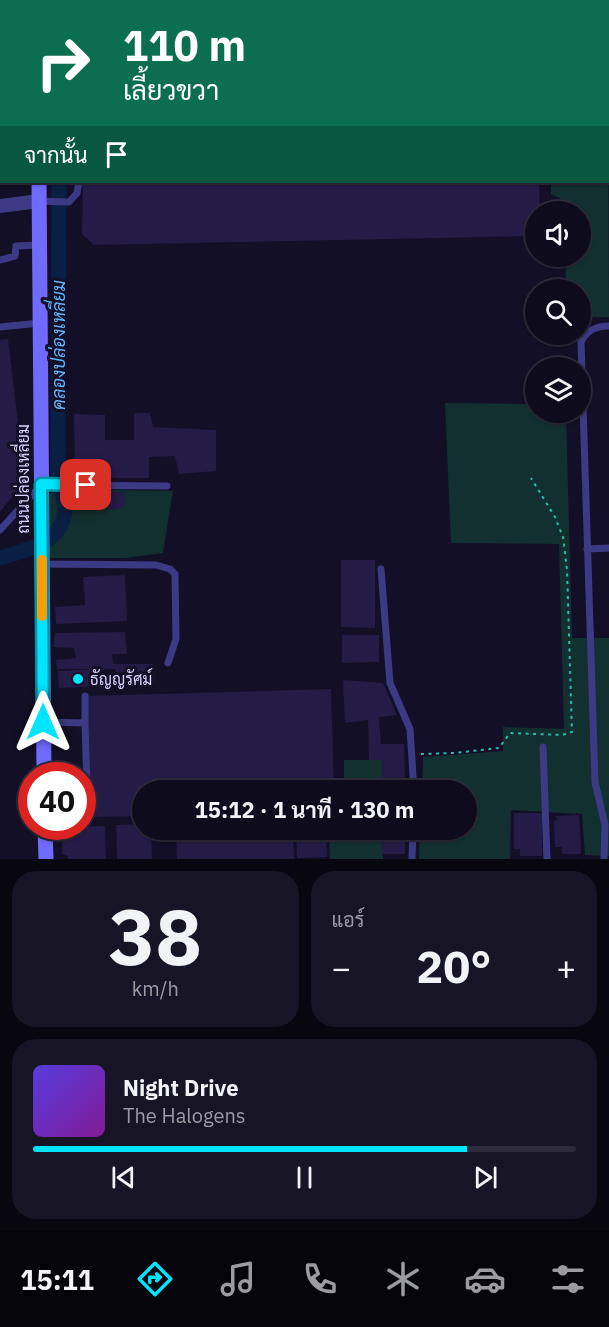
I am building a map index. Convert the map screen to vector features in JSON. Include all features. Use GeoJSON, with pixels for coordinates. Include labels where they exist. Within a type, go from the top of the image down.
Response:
{"type":"FeatureCollection","features":[{"type":"Feature","properties":{"kind":"street","name":"ถนนปล่องเหลี่ยม"},"geometry":{"type":"LineString","coordinates":[[39,183],[46,201],[40,245],[40,323],[47,485],[41,535],[44,762]]}},
{"type":"Feature","properties":{"kind":"street"},"geometry":{"type":"LineString","coordinates":[[0,206],[46,201]]}},
{"type":"Feature","properties":{"kind":"street"},"geometry":{"type":"LineString","coordinates":[[45,840],[46,859]]}},
{"type":"Feature","properties":{"kind":"lane"},"geometry":{"type":"LineString","coordinates":[[46,201],[69,202],[77,193],[79,183]]}},
{"type":"Feature","properties":{"kind":"lane"},"geometry":{"type":"LineString","coordinates":[[0,260],[15,256],[16,246],[40,245]]}},
{"type":"Feature","properties":{"kind":"lane"},"geometry":{"type":"LineString","coordinates":[[0,327],[40,323]]}},
{"type":"Feature","properties":{"kind":"lane"},"geometry":{"type":"LineString","coordinates":[[604,859],[605,825],[595,782],[581,342],[585,335],[598,326],[609,326]]}},
{"type":"Feature","properties":{"kind":"lane"},"geometry":{"type":"LineString","coordinates":[[0,530],[47,485],[167,486]]}},
{"type":"Feature","properties":{"kind":"lane"},"geometry":{"type":"LineString","coordinates":[[587,549],[609,548]]}},
{"type":"Feature","properties":{"kind":"lane"},"geometry":{"type":"LineString","coordinates":[[42,560],[156,565],[170,569],[175,574],[176,639],[168,663]]}},
{"type":"Feature","properties":{"kind":"lane"},"geometry":{"type":"LineString","coordinates":[[381,568],[390,683],[411,729],[414,780]]}},
{"type":"Feature","properties":{"kind":"lane"},"geometry":{"type":"LineString","coordinates":[[85,696],[86,762]]}},
{"type":"Feature","properties":{"kind":"lane"},"geometry":{"type":"LineString","coordinates":[[43,722],[85,723]]}},
{"type":"Feature","properties":{"kind":"lane"},"geometry":{"type":"LineString","coordinates":[[543,747],[547,859]]}},
{"type":"Feature","properties":{"kind":"lane"},"geometry":{"type":"LineString","coordinates":[[412,859],[413,840]]}},
{"type":"Feature","properties":{"kind":"path"},"geometry":{"type":"LineString","coordinates":[[413,754],[454,753],[499,748],[510,733],[562,735],[572,732],[567,570],[563,537],[555,517],[531,478]]}},
{"type":"Feature","properties":{"kind":"green space"},"geometry":{"type":"Polygon","coordinates":[[[551,183],[608,183],[609,317],[591,317],[591,279],[566,279],[565,267],[591,267],[591,201],[565,201],[551,194],[551,183]]]}},
{"type":"Feature","properties":{"kind":"green space"},"geometry":{"type":"Polygon","coordinates":[[[445,403],[525,404],[525,423],[566,423],[572,638],[609,638],[609,856],[585,855],[582,814],[511,810],[510,859],[419,859],[420,840],[477,840],[477,780],[422,780],[423,757],[503,751],[503,727],[564,729],[559,544],[451,543],[445,403]]]}},
{"type":"Feature","properties":{"kind":"green space"},"geometry":{"type":"Polygon","coordinates":[[[56,489],[173,491],[163,553],[125,558],[49,558],[49,494],[56,489]]]}},
{"type":"Feature","properties":{"kind":"green space"},"geometry":{"type":"Polygon","coordinates":[[[344,760],[382,760],[382,780],[344,780],[344,760]]]}},
{"type":"Feature","properties":{"kind":"green space"},"geometry":{"type":"Polygon","coordinates":[[[329,840],[382,840],[383,859],[330,859],[329,840]]]}},
{"type":"Feature","properties":{"kind":"building"},"geometry":{"type":"Polygon","coordinates":[[[83,183],[539,183],[540,201],[525,201],[525,236],[94,245],[82,234],[83,183]]]}},
{"type":"Feature","properties":{"kind":"building"},"geometry":{"type":"Polygon","coordinates":[[[8,339],[25,481],[0,512],[0,340],[8,339]]]}},
{"type":"Feature","properties":{"kind":"building"},"geometry":{"type":"Polygon","coordinates":[[[134,413],[150,413],[153,427],[216,430],[216,471],[179,474],[175,456],[149,457],[149,478],[75,478],[74,414],[105,415],[105,440],[134,440],[134,413]]]}},
{"type":"Feature","properties":{"kind":"building"},"geometry":{"type":"Polygon","coordinates":[[[104,492],[125,492],[125,507],[108,510],[104,492]]]}},
{"type":"Feature","properties":{"kind":"building"},"geometry":{"type":"Polygon","coordinates":[[[341,560],[375,560],[375,628],[341,627],[341,560]]]}},
{"type":"Feature","properties":{"kind":"building"},"geometry":{"type":"Polygon","coordinates":[[[125,575],[127,621],[56,624],[55,607],[85,605],[83,577],[125,575]]]}},
{"type":"Feature","properties":{"kind":"building"},"geometry":{"type":"Polygon","coordinates":[[[125,632],[127,654],[112,654],[113,664],[153,664],[155,682],[119,684],[115,669],[57,669],[56,660],[76,658],[74,648],[53,647],[55,633],[125,632]]]}},
{"type":"Feature","properties":{"kind":"building"},"geometry":{"type":"Polygon","coordinates":[[[342,635],[379,635],[379,662],[342,663],[342,635]]]}},
{"type":"Feature","properties":{"kind":"building","name":"ธัญญรัศม์"},"geometry":{"type":"Polygon","coordinates":[[[98,669],[99,686],[59,688],[58,671],[98,669]]]}},
{"type":"Feature","properties":{"kind":"building"},"geometry":{"type":"Polygon","coordinates":[[[343,680],[383,683],[397,715],[379,717],[381,744],[404,744],[405,780],[382,780],[382,760],[369,760],[368,720],[345,723],[343,680]]]}},
{"type":"Feature","properties":{"kind":"building"},"geometry":{"type":"Polygon","coordinates":[[[331,689],[334,780],[132,780],[132,816],[96,817],[96,762],[89,762],[87,696],[331,689]]]}},
{"type":"Feature","properties":{"kind":"building"},"geometry":{"type":"Polygon","coordinates":[[[514,813],[542,813],[542,856],[520,856],[520,849],[514,849],[514,813]]]}},
{"type":"Feature","properties":{"kind":"building"},"geometry":{"type":"Polygon","coordinates":[[[579,815],[581,854],[562,854],[562,847],[555,847],[554,821],[557,820],[556,816],[579,815]]]}},
{"type":"Feature","properties":{"kind":"building"},"geometry":{"type":"Polygon","coordinates":[[[132,824],[132,840],[151,840],[152,859],[117,859],[116,825],[132,824]]]}},
{"type":"Feature","properties":{"kind":"building"},"geometry":{"type":"Polygon","coordinates":[[[96,826],[105,826],[106,859],[68,859],[68,856],[62,854],[61,840],[96,840],[96,826]]]}},
{"type":"Feature","properties":{"kind":"building"},"geometry":{"type":"Polygon","coordinates":[[[176,840],[293,840],[294,859],[177,859],[176,840]]]}},
{"type":"Feature","properties":{"kind":"building"},"geometry":{"type":"Polygon","coordinates":[[[296,840],[326,840],[327,857],[297,858],[296,840]]]}},
{"type":"Feature","properties":{"kind":"building"},"geometry":{"type":"Polygon","coordinates":[[[382,840],[405,840],[405,854],[383,854],[382,840]]]}},
{"type":"Feature","properties":{"kind":"waterway","name":"คลองปล่องเหลี่ยม"},"geometry":{"type":"LineString","coordinates":[[0,558],[43,543],[59,529],[63,519],[65,506],[58,478],[59,183]]}},
{"type":"Feature","properties":{"kind":"slow traffic"},"geometry":{"type":"LineString","coordinates":[[42,560],[42,616]]}},
{"type":"Feature","properties":{"kind":"place","name":"ธัญญรัศม์"},"geometry":{"type":"Point","coordinates":[78,679]}},
{"type":"Feature","properties":{"kind":"route"},"geometry":{"type":"LineString","coordinates":[[43,722],[41,484],[86,485]]}}]}
